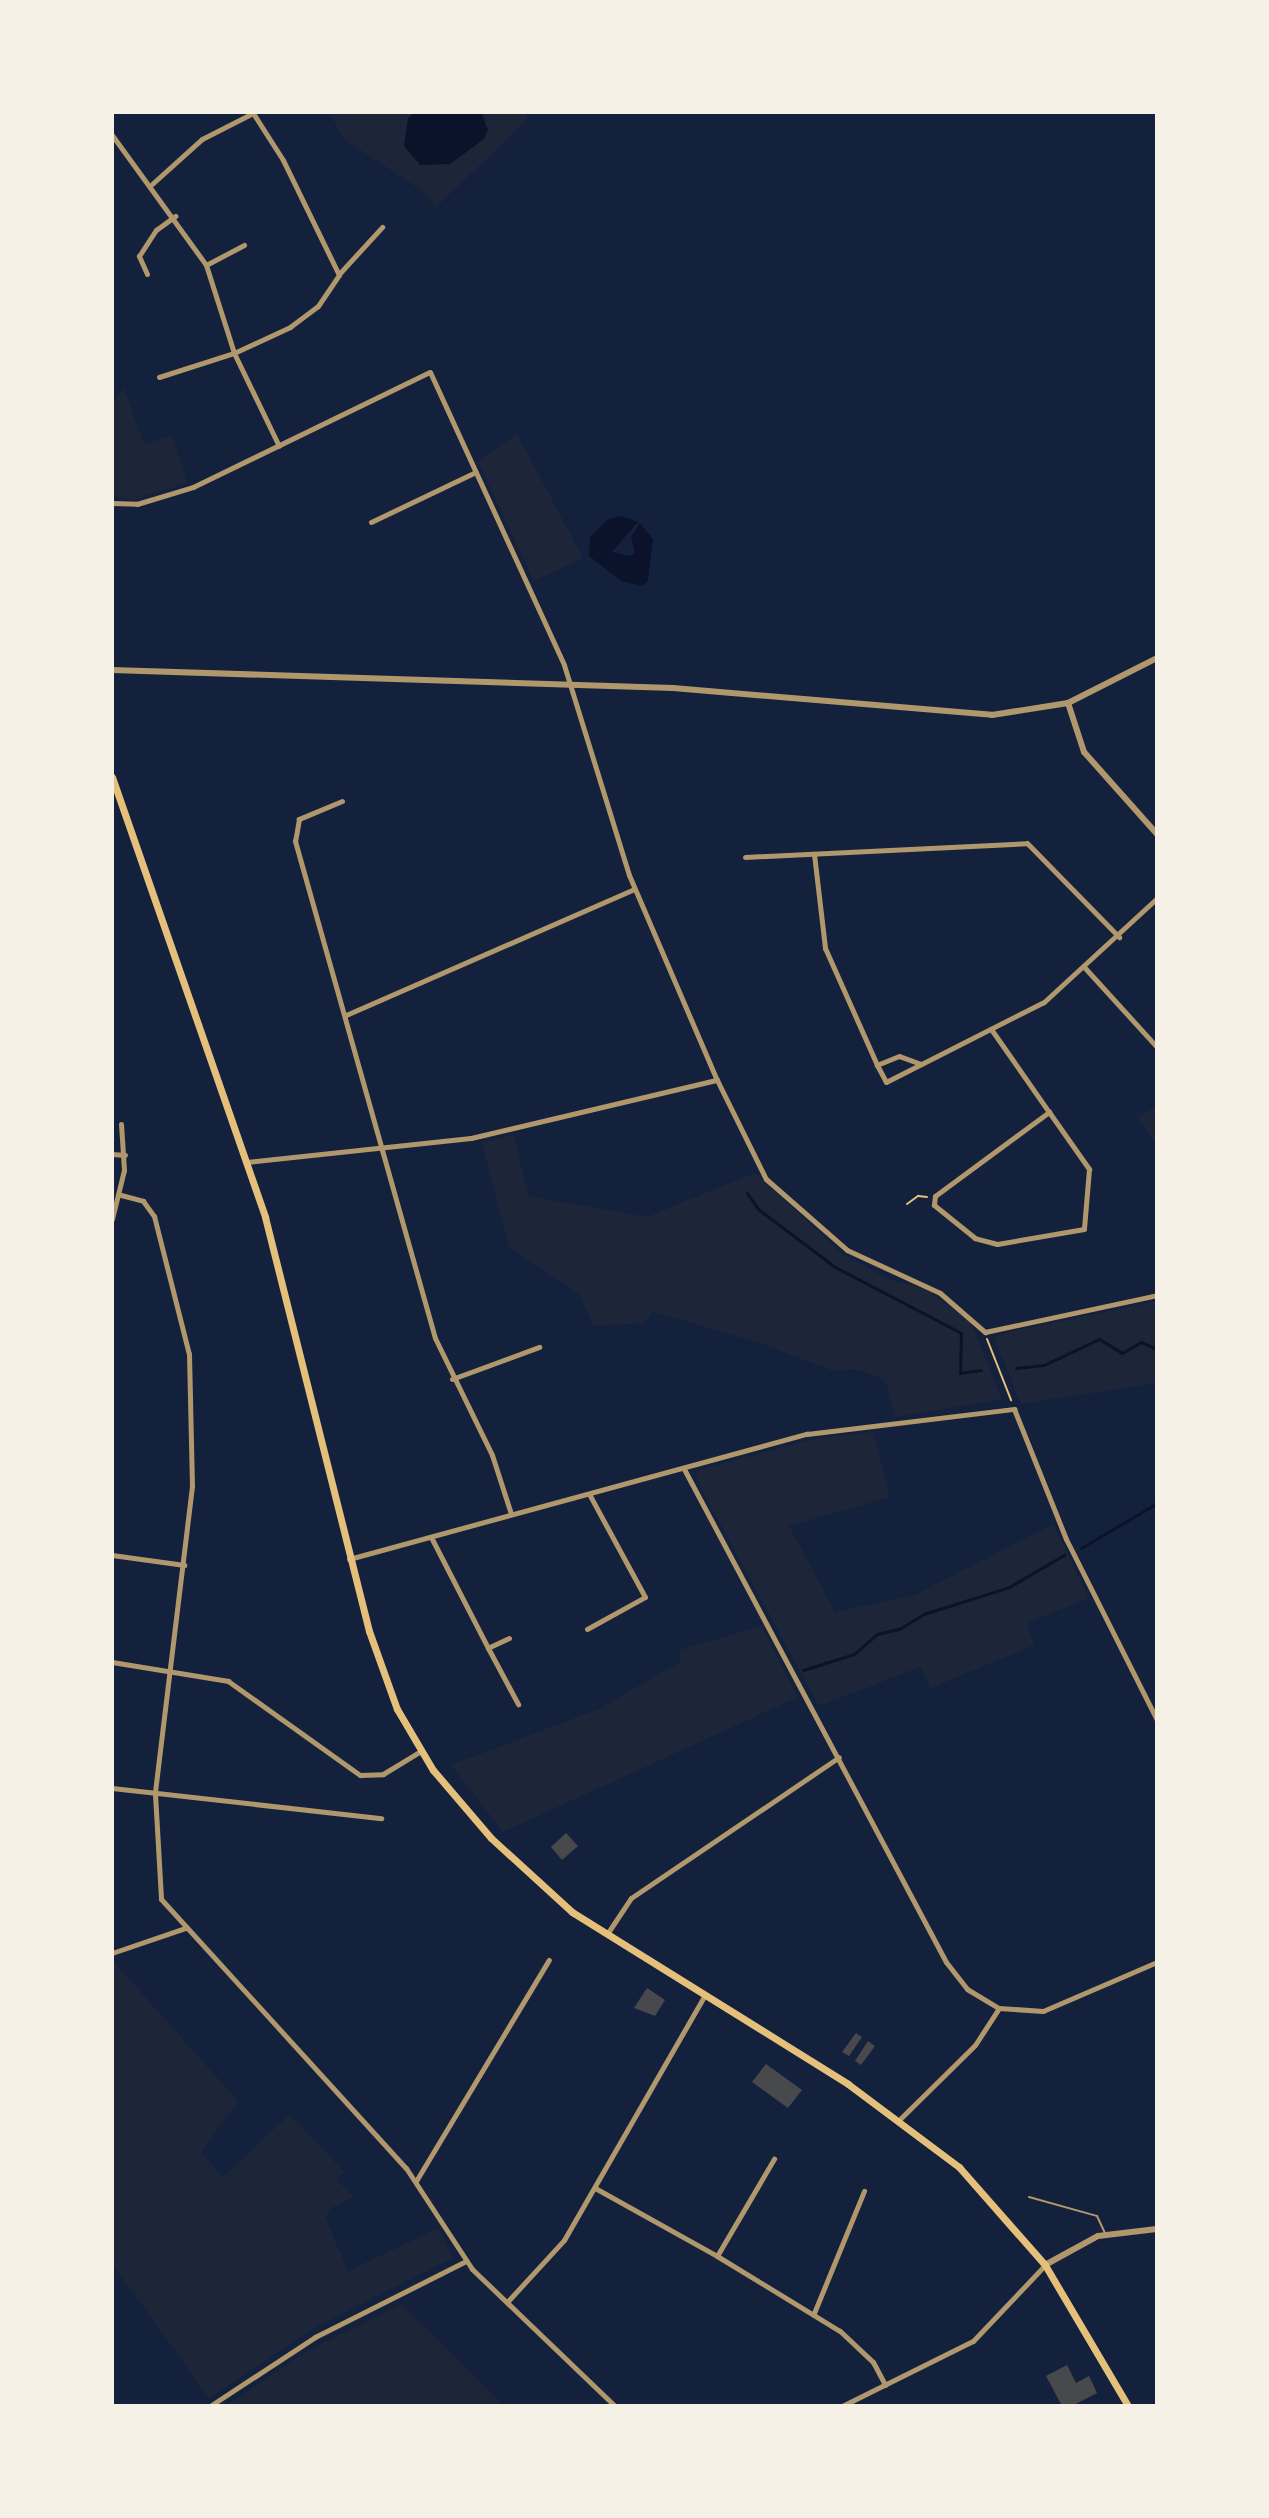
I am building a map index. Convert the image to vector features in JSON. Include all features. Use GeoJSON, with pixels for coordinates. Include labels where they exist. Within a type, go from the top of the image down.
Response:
{"type":"FeatureCollection","features":[{"type":"Feature","properties":{"kind":"main road"},"geometry":{"type":"LineString","coordinates":[[112,777],[164,936],[247,1162],[292,1316],[349,1559],[390,1692],[421,1751],[491,1838],[556,1899],[606,1937],[900,2119],[971,2179],[1045,2265],[1128,2406]]}},
{"type":"Feature","properties":{"kind":"street"},"geometry":{"type":"LineString","coordinates":[[152,184],[202,139],[254,112],[283,160],[339,275]]}},
{"type":"Feature","properties":{"kind":"street"},"geometry":{"type":"LineString","coordinates":[[112,135],[152,184],[206,265],[234,353],[279,446]]}},
{"type":"Feature","properties":{"kind":"street"},"geometry":{"type":"LineString","coordinates":[[147,274],[139,256],[156,230],[175,216]]}},
{"type":"Feature","properties":{"kind":"street"},"geometry":{"type":"LineString","coordinates":[[159,377],[234,353],[310,314],[339,275],[382,227]]}},
{"type":"Feature","properties":{"kind":"street"},"geometry":{"type":"LineString","coordinates":[[206,265],[244,245]]}},
{"type":"Feature","properties":{"kind":"street"},"geometry":{"type":"LineString","coordinates":[[112,503],[125,506],[170,495],[430,372],[570,684],[634,889],[717,1080],[761,1172],[801,1214],[854,1254],[940,1293],[985,1332],[1157,1295]]}},
{"type":"Feature","properties":{"kind":"street"},"geometry":{"type":"LineString","coordinates":[[371,522],[476,472]]}},
{"type":"Feature","properties":{"kind":"street"},"geometry":{"type":"LineString","coordinates":[[112,670],[673,688],[966,715],[1031,712],[1068,703],[1157,658]]}},
{"type":"Feature","properties":{"kind":"street"},"geometry":{"type":"LineString","coordinates":[[1068,703],[1084,752],[1157,834]]}},
{"type":"Feature","properties":{"kind":"street"},"geometry":{"type":"LineString","coordinates":[[342,801],[307,812],[294,833],[413,1263],[452,1379],[492,1455],[511,1514]]}},
{"type":"Feature","properties":{"kind":"street"},"geometry":{"type":"LineString","coordinates":[[745,857],[1027,843],[1119,937]]}},
{"type":"Feature","properties":{"kind":"street"},"geometry":{"type":"LineString","coordinates":[[814,854],[823,940],[886,1082],[1054,995],[1157,898]]}},
{"type":"Feature","properties":{"kind":"street"},"geometry":{"type":"LineString","coordinates":[[346,1015],[634,889]]}},
{"type":"Feature","properties":{"kind":"street"},"geometry":{"type":"LineString","coordinates":[[1085,968],[1157,1047]]}},
{"type":"Feature","properties":{"kind":"street"},"geometry":{"type":"LineString","coordinates":[[991,1029],[1089,1169],[1084,1229],[997,1244],[954,1224],[933,1199],[1049,1112]]}},
{"type":"Feature","properties":{"kind":"street"},"geometry":{"type":"LineString","coordinates":[[877,1065],[899,1056],[921,1064]]}},
{"type":"Feature","properties":{"kind":"street"},"geometry":{"type":"LineString","coordinates":[[247,1162],[501,1132],[717,1080]]}},
{"type":"Feature","properties":{"kind":"street"},"geometry":{"type":"LineString","coordinates":[[112,1219],[121,1195],[125,1155],[121,1124]]}},
{"type":"Feature","properties":{"kind":"street"},"geometry":{"type":"LineString","coordinates":[[112,1154],[125,1155]]}},
{"type":"Feature","properties":{"kind":"street"},"geometry":{"type":"LineString","coordinates":[[121,1195],[143,1201],[154,1216],[188,1340],[192,1486],[155,1794],[159,1893],[185,1928],[416,2181],[466,2261],[615,2406]]}},
{"type":"Feature","properties":{"kind":"street"},"geometry":{"type":"LineString","coordinates":[[452,1379],[539,1347]]}},
{"type":"Feature","properties":{"kind":"street"},"geometry":{"type":"LineString","coordinates":[[349,1559],[807,1434],[1014,1409],[1066,1539],[1157,1720]]}},
{"type":"Feature","properties":{"kind":"street"},"geometry":{"type":"LineString","coordinates":[[684,1469],[946,1962],[967,1989],[999,2008],[1026,2012],[1056,2007],[1157,1962]]}},
{"type":"Feature","properties":{"kind":"street"},"geometry":{"type":"LineString","coordinates":[[587,1629],[645,1597],[589,1494]]}},
{"type":"Feature","properties":{"kind":"street"},"geometry":{"type":"LineString","coordinates":[[431,1539],[518,1704]]}},
{"type":"Feature","properties":{"kind":"street"},"geometry":{"type":"LineString","coordinates":[[112,1555],[184,1565]]}},
{"type":"Feature","properties":{"kind":"street"},"geometry":{"type":"LineString","coordinates":[[488,1648],[509,1638]]}},
{"type":"Feature","properties":{"kind":"street"},"geometry":{"type":"LineString","coordinates":[[112,1662],[172,1669],[237,1686],[360,1775],[383,1774],[421,1751]]}},
{"type":"Feature","properties":{"kind":"street"},"geometry":{"type":"LineString","coordinates":[[606,1937],[631,1898],[839,1757]]}},
{"type":"Feature","properties":{"kind":"street"},"geometry":{"type":"LineString","coordinates":[[112,1788],[381,1818]]}},
{"type":"Feature","properties":{"kind":"street"},"geometry":{"type":"LineString","coordinates":[[112,1953],[185,1928]]}},
{"type":"Feature","properties":{"kind":"street"},"geometry":{"type":"LineString","coordinates":[[416,2181],[549,1960]]}},
{"type":"Feature","properties":{"kind":"street"},"geometry":{"type":"LineString","coordinates":[[508,2301],[560,2246],[704,1997]]}},
{"type":"Feature","properties":{"kind":"street"},"geometry":{"type":"LineString","coordinates":[[900,2119],[975,2045],[999,2008]]}},
{"type":"Feature","properties":{"kind":"street"},"geometry":{"type":"LineString","coordinates":[[717,2256],[774,2159]]}},
{"type":"Feature","properties":{"kind":"street"},"geometry":{"type":"LineString","coordinates":[[595,2188],[814,2313],[866,2355],[885,2385]]}},
{"type":"Feature","properties":{"kind":"street"},"geometry":{"type":"LineString","coordinates":[[814,2313],[864,2191]]}},
{"type":"Feature","properties":{"kind":"street"},"geometry":{"type":"LineString","coordinates":[[842,2406],[982,2334],[1045,2265],[1077,2244],[1105,2234],[1157,2229]]}},
{"type":"Feature","properties":{"kind":"street"},"geometry":{"type":"LineString","coordinates":[[210,2406],[315,2337],[466,2261]]}},
{"type":"Feature","properties":{"kind":"lane"},"geometry":{"type":"LineString","coordinates":[[1029,2197],[1097,2216],[1105,2234]]}},
{"type":"Feature","properties":{"kind":"path"},"geometry":{"type":"LineString","coordinates":[[907,1204],[918,1196],[933,1199]]}},
{"type":"Feature","properties":{"kind":"path"},"geometry":{"type":"LineString","coordinates":[[985,1332],[1014,1409]]}},
{"type":"Feature","properties":{"kind":"shaded area"},"geometry":{"type":"Polygon","coordinates":[[[329,112],[417,112],[408,118],[488,121],[481,112],[528,112],[526,121],[435,208],[424,192],[344,139],[329,112]]]}},
{"type":"Feature","properties":{"kind":"shaded area"},"geometry":{"type":"Polygon","coordinates":[[[417,112],[481,112],[488,130],[484,139],[450,164],[420,165],[404,146],[408,118],[417,112]]]}},
{"type":"Feature","properties":{"kind":"shaded area"},"geometry":{"type":"Polygon","coordinates":[[[124,388],[144,444],[172,436],[187,483],[132,500],[113,495],[112,403],[124,388]]]}},
{"type":"Feature","properties":{"kind":"shaded area"},"geometry":{"type":"Polygon","coordinates":[[[517,434],[583,558],[534,581],[478,462],[517,434]]]}},
{"type":"Feature","properties":{"kind":"shaded area"},"geometry":{"type":"Polygon","coordinates":[[[622,516],[638,522],[612,552],[630,556],[635,552],[631,537],[640,523],[653,539],[648,581],[642,586],[621,581],[589,556],[590,537],[608,519],[622,516]]]}},
{"type":"Feature","properties":{"kind":"shaded area"},"geometry":{"type":"Polygon","coordinates":[[[1157,1107],[1157,1144],[1137,1117],[1157,1107]]]}},
{"type":"Feature","properties":{"kind":"shaded area"},"geometry":{"type":"Polygon","coordinates":[[[514,1135],[528,1196],[647,1217],[755,1173],[845,1256],[890,1280],[923,1288],[970,1321],[1002,1399],[896,1417],[885,1380],[856,1369],[831,1370],[763,1344],[652,1311],[645,1323],[594,1326],[578,1293],[509,1247],[482,1142],[514,1135]]]}},
{"type":"Feature","properties":{"kind":"shaded area"},"geometry":{"type":"Polygon","coordinates":[[[1157,1301],[1157,1383],[1021,1404],[995,1340],[999,1334],[1157,1301]]]}},
{"type":"Feature","properties":{"kind":"shaded area"},"geometry":{"type":"Polygon","coordinates":[[[873,1432],[890,1497],[789,1526],[835,1612],[915,1595],[1053,1524],[1089,1598],[1026,1623],[1034,1645],[931,1688],[920,1667],[819,1706],[696,1479],[699,1470],[817,1438],[873,1432]]]}},
{"type":"Feature","properties":{"kind":"shaded area"},"geometry":{"type":"Polygon","coordinates":[[[761,1626],[798,1697],[503,1832],[451,1765],[599,1709],[680,1662],[680,1650],[761,1626]]]}},
{"type":"Feature","properties":{"kind":"shaded area"},"geometry":{"type":"Polygon","coordinates":[[[112,1960],[238,2101],[201,2152],[223,2177],[290,2114],[344,2172],[336,2179],[354,2197],[331,2208],[325,2217],[348,2271],[439,2228],[452,2258],[312,2329],[209,2398],[112,2263],[112,1960]]]}},
{"type":"Feature","properties":{"kind":"shaded area"},"geometry":{"type":"Polygon","coordinates":[[[401,2304],[504,2406],[226,2406],[309,2350],[401,2304]]]}},
{"type":"Feature","properties":{"kind":"building"},"geometry":{"type":"Polygon","coordinates":[[[566,1833],[578,1846],[562,1860],[551,1847],[566,1833]]]}},
{"type":"Feature","properties":{"kind":"building"},"geometry":{"type":"Polygon","coordinates":[[[647,1988],[665,2000],[655,2016],[634,2008],[647,1988]]]}},
{"type":"Feature","properties":{"kind":"building"},"geometry":{"type":"Polygon","coordinates":[[[856,2033],[862,2037],[849,2056],[842,2052],[856,2033]]]}},
{"type":"Feature","properties":{"kind":"building"},"geometry":{"type":"Polygon","coordinates":[[[868,2041],[875,2046],[861,2065],[855,2061],[868,2041]]]}},
{"type":"Feature","properties":{"kind":"building"},"geometry":{"type":"Polygon","coordinates":[[[766,2064],[802,2090],[788,2108],[752,2082],[766,2064]]]}},
{"type":"Feature","properties":{"kind":"building"},"geometry":{"type":"Polygon","coordinates":[[[1067,2365],[1076,2383],[1089,2376],[1097,2393],[1072,2406],[1062,2406],[1046,2376],[1067,2365]]]}},
{"type":"Feature","properties":{"kind":"waterway"},"geometry":{"type":"LineString","coordinates":[[747,1193],[758,1209],[835,1267],[961,1333],[960,1373],[981,1370]]}},
{"type":"Feature","properties":{"kind":"waterway"},"geometry":{"type":"LineString","coordinates":[[1016,1368],[1044,1365],[1099,1339],[1122,1353],[1141,1342],[1157,1349]]}},
{"type":"Feature","properties":{"kind":"waterway"},"geometry":{"type":"LineString","coordinates":[[1081,1548],[1157,1503]]}},
{"type":"Feature","properties":{"kind":"waterway"},"geometry":{"type":"LineString","coordinates":[[803,1670],[854,1654],[877,1634],[899,1629],[924,1614],[1009,1587],[1064,1555]]}}]}
